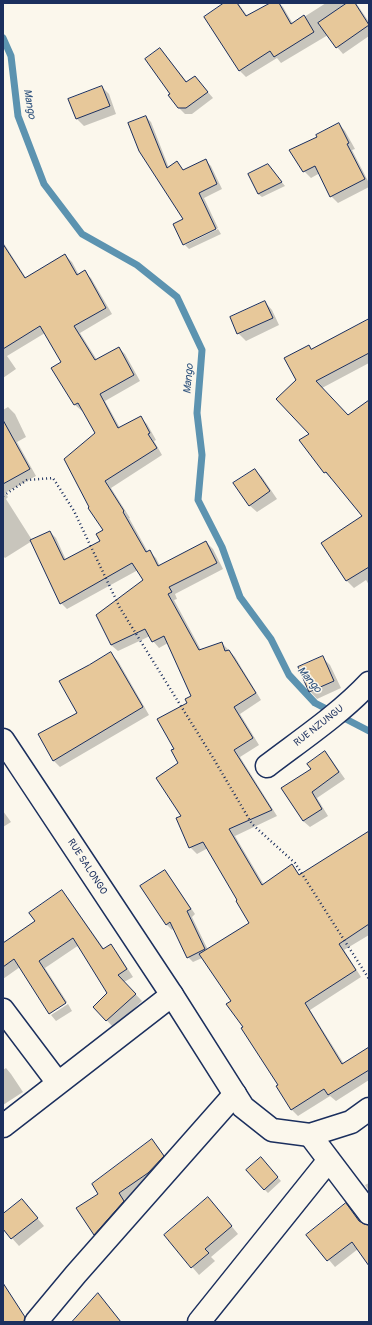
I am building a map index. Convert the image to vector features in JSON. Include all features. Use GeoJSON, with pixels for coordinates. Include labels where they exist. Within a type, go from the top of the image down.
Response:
{"type":"FeatureCollection","features":[{"type":"Feature","properties":{"kind":"street","name":"RUE NZUNGU"},"geometry":{"type":"LineString","coordinates":[[267,766],[319,727],[364,688]]}},
{"type":"Feature","properties":{"kind":"street","name":"RUE SALONGO"},"geometry":{"type":"LineString","coordinates":[[3,740],[172,995],[243,1107],[272,1130],[310,1136]]}},
{"type":"Feature","properties":{"kind":"street"},"geometry":{"type":"LineString","coordinates":[[3,1126],[172,995]]}},
{"type":"Feature","properties":{"kind":"street"},"geometry":{"type":"LineString","coordinates":[[3,1010],[58,1083]]}},
{"type":"Feature","properties":{"kind":"street"},"geometry":{"type":"LineString","coordinates":[[36,1322],[81,1268],[235,1094]]}},
{"type":"Feature","properties":{"kind":"street"},"geometry":{"type":"LineString","coordinates":[[369,1109],[350,1122],[310,1136],[369,1212]]}},
{"type":"Feature","properties":{"kind":"street"},"geometry":{"type":"LineString","coordinates":[[199,1322],[329,1160]]}},
{"type":"Feature","properties":{"kind":"path"},"geometry":{"type":"LineString","coordinates":[[3,496],[27,480],[53,478],[74,511],[120,608],[212,756],[252,824],[295,862],[369,980]]}},
{"type":"Feature","properties":{"kind":"building"},"geometry":{"type":"Polygon","coordinates":[[[224,3],[237,3],[246,16],[270,3],[279,3],[291,24],[304,15],[314,32],[274,57],[270,51],[239,71],[204,17],[224,3]]]}},
{"type":"Feature","properties":{"kind":"building"},"geometry":{"type":"Polygon","coordinates":[[[347,3],[355,3],[369,25],[336,48],[318,23],[347,3]]]}},
{"type":"Feature","properties":{"kind":"building"},"geometry":{"type":"Polygon","coordinates":[[[160,48],[186,82],[195,76],[208,92],[186,108],[178,108],[145,59],[160,48]]]}},
{"type":"Feature","properties":{"kind":"building"},"geometry":{"type":"Polygon","coordinates":[[[102,86],[110,106],[76,119],[68,99],[102,86]]]}},
{"type":"Feature","properties":{"kind":"building"},"geometry":{"type":"Polygon","coordinates":[[[146,116],[167,168],[177,161],[183,170],[206,159],[217,184],[199,193],[216,229],[183,245],[173,224],[183,219],[139,151],[128,123],[146,116]]]}},
{"type":"Feature","properties":{"kind":"building"},"geometry":{"type":"Polygon","coordinates":[[[339,123],[349,143],[347,144],[365,179],[330,197],[315,166],[303,172],[289,150],[317,137],[316,135],[339,123]]]}},
{"type":"Feature","properties":{"kind":"building"},"geometry":{"type":"Polygon","coordinates":[[[268,164],[282,182],[258,194],[248,174],[268,164]]]}},
{"type":"Feature","properties":{"kind":"building"},"geometry":{"type":"Polygon","coordinates":[[[3,244],[25,278],[65,254],[77,275],[85,270],[106,308],[74,326],[95,360],[119,347],[134,375],[100,394],[118,428],[141,416],[150,433],[148,434],[157,448],[105,481],[124,511],[123,512],[146,552],[150,550],[158,566],[206,541],[217,563],[169,587],[172,592],[168,594],[199,650],[222,642],[225,651],[229,650],[256,693],[234,707],[253,738],[234,750],[272,810],[229,829],[262,885],[292,864],[299,875],[369,831],[369,924],[339,944],[356,970],[305,1003],[342,1064],[369,1047],[369,1070],[328,1095],[324,1089],[291,1110],[276,1086],[278,1085],[241,1028],[243,1027],[226,1004],[231,1001],[199,954],[249,923],[203,842],[189,848],[176,818],[181,816],[156,778],[178,763],[171,750],[174,749],[157,719],[187,703],[185,699],[191,696],[164,636],[152,642],[145,629],[111,645],[96,615],[143,580],[132,563],[60,604],[30,540],[50,531],[64,560],[100,541],[96,534],[103,530],[88,508],[89,507],[64,459],[95,433],[78,403],[74,405],[51,368],[61,362],[40,326],[3,349],[3,244]]]}},
{"type":"Feature","properties":{"kind":"building"},"geometry":{"type":"Polygon","coordinates":[[[265,301],[273,318],[237,334],[230,317],[265,301]]]}},
{"type":"Feature","properties":{"kind":"building"},"geometry":{"type":"Polygon","coordinates":[[[369,319],[369,353],[316,381],[348,415],[369,400],[369,567],[346,581],[321,543],[362,516],[326,472],[324,473],[299,440],[309,434],[276,399],[296,380],[284,358],[309,345],[311,349],[369,319]]]}},
{"type":"Feature","properties":{"kind":"building"},"geometry":{"type":"Polygon","coordinates":[[[3,420],[30,469],[3,484],[3,420]]]}},
{"type":"Feature","properties":{"kind":"building"},"geometry":{"type":"Polygon","coordinates":[[[255,469],[270,491],[249,506],[233,483],[255,469]]]}},
{"type":"Feature","properties":{"kind":"building"},"geometry":{"type":"Polygon","coordinates":[[[111,652],[143,707],[53,761],[38,734],[77,713],[59,681],[111,652]]]}},
{"type":"Feature","properties":{"kind":"building"},"geometry":{"type":"Polygon","coordinates":[[[323,656],[334,681],[309,692],[298,667],[323,656]]]}},
{"type":"Feature","properties":{"kind":"building"},"geometry":{"type":"Polygon","coordinates":[[[325,751],[339,772],[312,792],[322,809],[303,821],[281,788],[311,769],[307,764],[325,751]]]}},
{"type":"Feature","properties":{"kind":"building"},"geometry":{"type":"Polygon","coordinates":[[[165,870],[191,909],[187,911],[205,949],[187,958],[170,922],[166,925],[140,886],[165,870]]]}},
{"type":"Feature","properties":{"kind":"building"},"geometry":{"type":"Polygon","coordinates":[[[62,890],[103,949],[111,944],[127,969],[118,975],[136,994],[106,1021],[93,1007],[107,993],[73,938],[39,961],[66,1003],[49,1014],[14,959],[3,967],[3,943],[35,921],[29,913],[62,890]]]}},
{"type":"Feature","properties":{"kind":"building"},"geometry":{"type":"Polygon","coordinates":[[[152,1139],[164,1156],[148,1173],[119,1193],[124,1201],[94,1235],[76,1208],[98,1194],[92,1184],[152,1139]]]}},
{"type":"Feature","properties":{"kind":"building"},"geometry":{"type":"Polygon","coordinates":[[[261,1157],[278,1177],[264,1190],[246,1170],[261,1157]]]}},
{"type":"Feature","properties":{"kind":"building"},"geometry":{"type":"Polygon","coordinates":[[[208,1197],[232,1226],[205,1249],[209,1253],[191,1268],[164,1235],[208,1197]]]}},
{"type":"Feature","properties":{"kind":"building"},"geometry":{"type":"Polygon","coordinates":[[[22,1199],[38,1218],[11,1239],[3,1229],[3,1214],[22,1199]]]}},
{"type":"Feature","properties":{"kind":"building"},"geometry":{"type":"Polygon","coordinates":[[[346,1203],[359,1221],[369,1225],[369,1266],[352,1242],[327,1261],[306,1235],[346,1203]]]}},
{"type":"Feature","properties":{"kind":"building"},"geometry":{"type":"Polygon","coordinates":[[[3,1283],[25,1317],[24,1322],[3,1322],[3,1283]]]}},
{"type":"Feature","properties":{"kind":"building"},"geometry":{"type":"Polygon","coordinates":[[[98,1293],[121,1322],[72,1322],[98,1293]]]}},
{"type":"Feature","properties":{"kind":"waterway","name":"Mango"},"geometry":{"type":"LineString","coordinates":[[3,38],[11,56],[18,116],[44,184],[82,234],[137,265],[177,297],[202,350],[197,413],[202,455],[198,500],[222,547],[240,597],[271,639],[289,675],[315,703],[369,731]]}}]}
